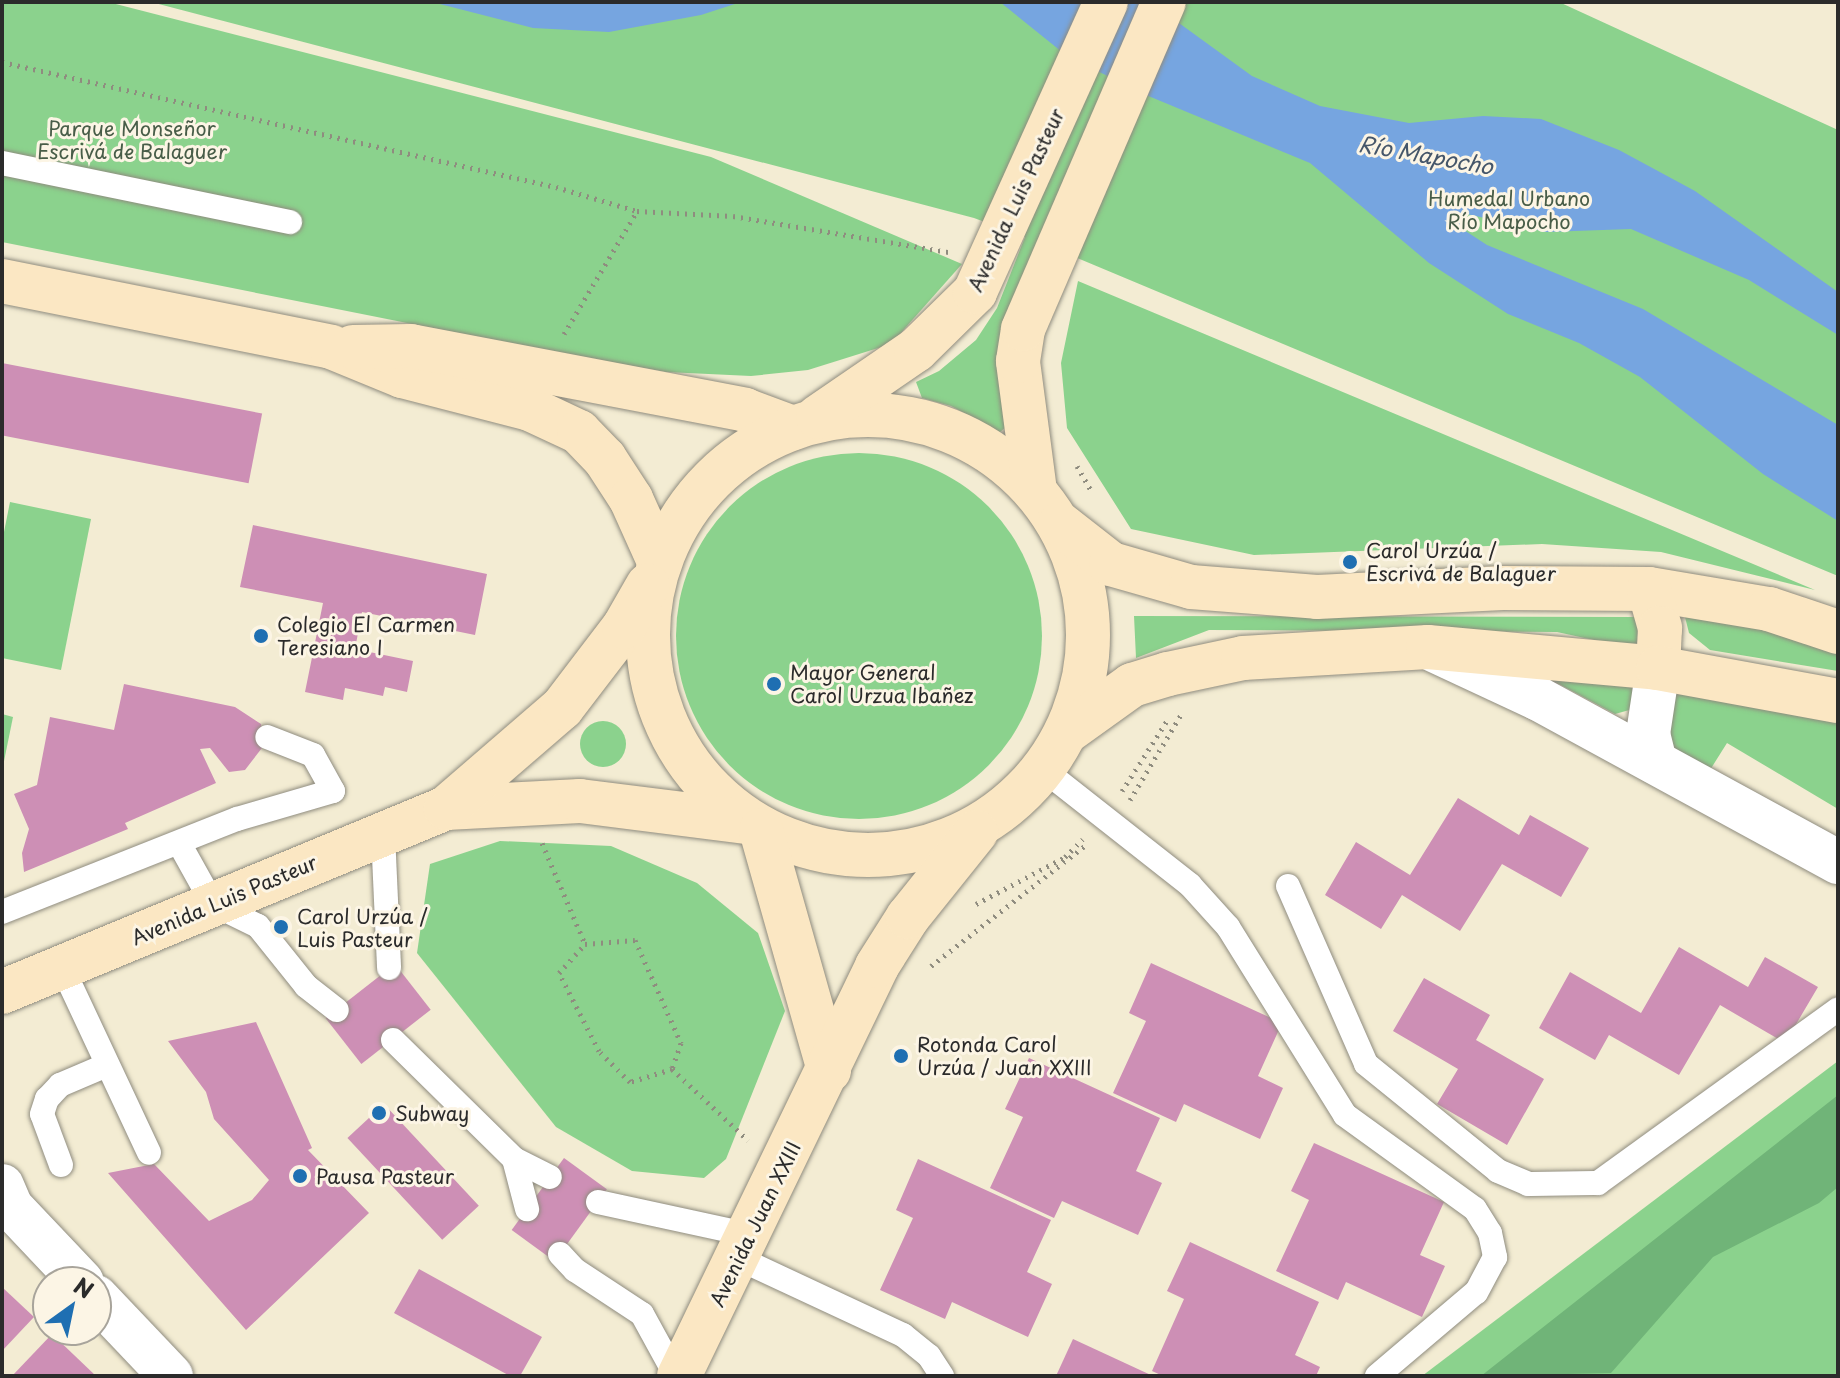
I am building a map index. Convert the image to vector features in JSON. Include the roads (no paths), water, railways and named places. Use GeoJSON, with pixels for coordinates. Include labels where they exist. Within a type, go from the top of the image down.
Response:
{"type":"FeatureCollection","features":[{"type":"Feature","properties":{"kind":"main road","name":"Avenida Luis Pasteur"},"geometry":{"type":"LineString","coordinates":[[446,808],[562,708],[616,638],[706,486],[731,462],[801,425],[937,333],[975,292],[994,256],[1106,2]]}},
{"type":"Feature","properties":{"kind":"main road"},"geometry":{"type":"LineString","coordinates":[[2,281],[331,347],[402,376],[530,409],[579,432],[605,459],[631,499],[654,571],[651,673],[664,716],[685,756],[754,826],[803,847],[848,855],[909,851],[980,827],[1044,770],[1068,731],[1083,690],[1088,618],[1076,561],[1046,506],[1018,361],[1040,286],[1164,2]]}},
{"type":"Feature","properties":{"kind":"main road"},"geometry":{"type":"LineString","coordinates":[[331,347],[411,346],[745,410],[801,425],[859,415],[908,419],[943,429],[998,458],[1094,553],[1127,571],[1244,593],[1333,597],[1531,587],[1649,589],[1769,609],[1838,632]]}},
{"type":"Feature","properties":{"kind":"main road"},"geometry":{"type":"LineString","coordinates":[[1649,589],[1660,628],[1658,668]]}},
{"type":"Feature","properties":{"kind":"main road"},"geometry":{"type":"LineString","coordinates":[[1068,731],[1132,685],[1168,674],[1243,658],[1428,647],[1658,668],[1838,701]]}},
{"type":"Feature","properties":{"kind":"main road","name":"Avenida Luis Pasteur"},"geometry":{"type":"LineString","coordinates":[[2,992],[446,808],[525,801],[636,805],[754,826]]}},
{"type":"Feature","properties":{"kind":"main road"},"geometry":{"type":"LineString","coordinates":[[754,826],[829,1071]]}},
{"type":"Feature","properties":{"kind":"main road","name":"Avenida Juan XXIII"},"geometry":{"type":"LineString","coordinates":[[678,1376],[782,1172],[877,966],[908,917],[980,827]]}},
{"type":"Feature","properties":{"kind":"street"},"geometry":{"type":"LineString","coordinates":[[1428,647],[1655,762],[1838,862]]}},
{"type":"Feature","properties":{"kind":"street"},"geometry":{"type":"LineString","coordinates":[[1655,762],[1648,734],[1658,668]]}},
{"type":"Feature","properties":{"kind":"street"},"geometry":{"type":"LineString","coordinates":[[2,1186],[11,1207],[67,1266]]}},
{"type":"Feature","properties":{"kind":"street"},"geometry":{"type":"LineString","coordinates":[[112,1314],[171,1376]]}},
{"type":"Feature","properties":{"kind":"lane"},"geometry":{"type":"LineString","coordinates":[[5,169],[290,222]]}},
{"type":"Feature","properties":{"kind":"lane"},"geometry":{"type":"LineString","coordinates":[[2,912],[262,810],[291,807],[333,791],[313,755],[267,737]]}},
{"type":"Feature","properties":{"kind":"lane"},"geometry":{"type":"LineString","coordinates":[[1044,770],[1106,822],[1190,885],[1228,927],[1345,1115],[1475,1209],[1490,1233],[1495,1257],[1476,1292],[1377,1376]]}},
{"type":"Feature","properties":{"kind":"lane"},"geometry":{"type":"LineString","coordinates":[[383,834],[389,968]]}},
{"type":"Feature","properties":{"kind":"lane"},"geometry":{"type":"LineString","coordinates":[[179,843],[213,904],[258,926],[306,986],[337,1010]]}},
{"type":"Feature","properties":{"kind":"lane"},"geometry":{"type":"LineString","coordinates":[[1288,886],[1366,1064],[1498,1171],[1528,1184],[1598,1183],[1838,1009]]}},
{"type":"Feature","properties":{"kind":"lane"},"geometry":{"type":"LineString","coordinates":[[62,967],[149,1153]]}},
{"type":"Feature","properties":{"kind":"lane"},"geometry":{"type":"LineString","coordinates":[[398,1040],[514,1159],[550,1177]]}},
{"type":"Feature","properties":{"kind":"lane"},"geometry":{"type":"LineString","coordinates":[[61,1165],[42,1114],[47,1099],[60,1085],[107,1065]]}},
{"type":"Feature","properties":{"kind":"lane"},"geometry":{"type":"LineString","coordinates":[[514,1159],[527,1209]]}},
{"type":"Feature","properties":{"kind":"lane"},"geometry":{"type":"LineString","coordinates":[[598,1202],[745,1247],[903,1335],[929,1356],[942,1376]]}},
{"type":"Feature","properties":{"kind":"lane"},"geometry":{"type":"LineString","coordinates":[[560,1254],[575,1270],[642,1314],[678,1376]]}},
{"type":"Feature","properties":{"kind":"water"},"geometry":{"type":"Polygon","coordinates":[[[432,2],[741,2],[701,15],[609,32],[533,28],[432,2]]]}},
{"type":"Feature","properties":{"kind":"water","name":"Río Mapocho"},"geometry":{"type":"Polygon","coordinates":[[[1000,2],[1150,2],[1252,76],[1320,106],[1409,123],[1483,116],[1541,119],[1619,150],[1695,191],[1838,292],[1838,335],[1749,280],[1631,229],[1546,232],[1467,214],[1458,217],[1464,230],[1487,245],[1643,309],[1838,425],[1838,521],[1763,474],[1640,377],[1579,343],[1508,314],[1429,263],[1310,163],[1146,95],[1067,56],[1000,2]]]}},
{"type":"Feature","properties":{"kind":"place","name":"Carol Urzúa / Escrivá de Balaguer"},"geometry":{"type":"Point","coordinates":[1350,562]}},
{"type":"Feature","properties":{"kind":"place","name":"Colegio El Carmen Teresiano I"},"geometry":{"type":"Point","coordinates":[261,636]}},
{"type":"Feature","properties":{"kind":"place","name":"Mayor General Carol Urzua Ibañez"},"geometry":{"type":"Point","coordinates":[774,684]}},
{"type":"Feature","properties":{"kind":"place","name":"Carol Urzúa / Luis Pasteur"},"geometry":{"type":"Point","coordinates":[281,927]}},
{"type":"Feature","properties":{"kind":"place","name":"Rotonda Carol Urzúa / Juan XXIII"},"geometry":{"type":"Point","coordinates":[901,1056]}},
{"type":"Feature","properties":{"kind":"place","name":"Subway"},"geometry":{"type":"Point","coordinates":[379,1113]}},
{"type":"Feature","properties":{"kind":"place","name":"Pausa Pasteur"},"geometry":{"type":"Point","coordinates":[300,1176]}},
{"type":"Feature","properties":{"kind":"park label","name":"Parque Monseñor Escrivá de Balaguer"},"geometry":{"type":"Point","coordinates":[132,140]}},
{"type":"Feature","properties":{"kind":"park label","name":"Humedal Urbano Río Mapocho"},"geometry":{"type":"Point","coordinates":[1509,210]}}]}
